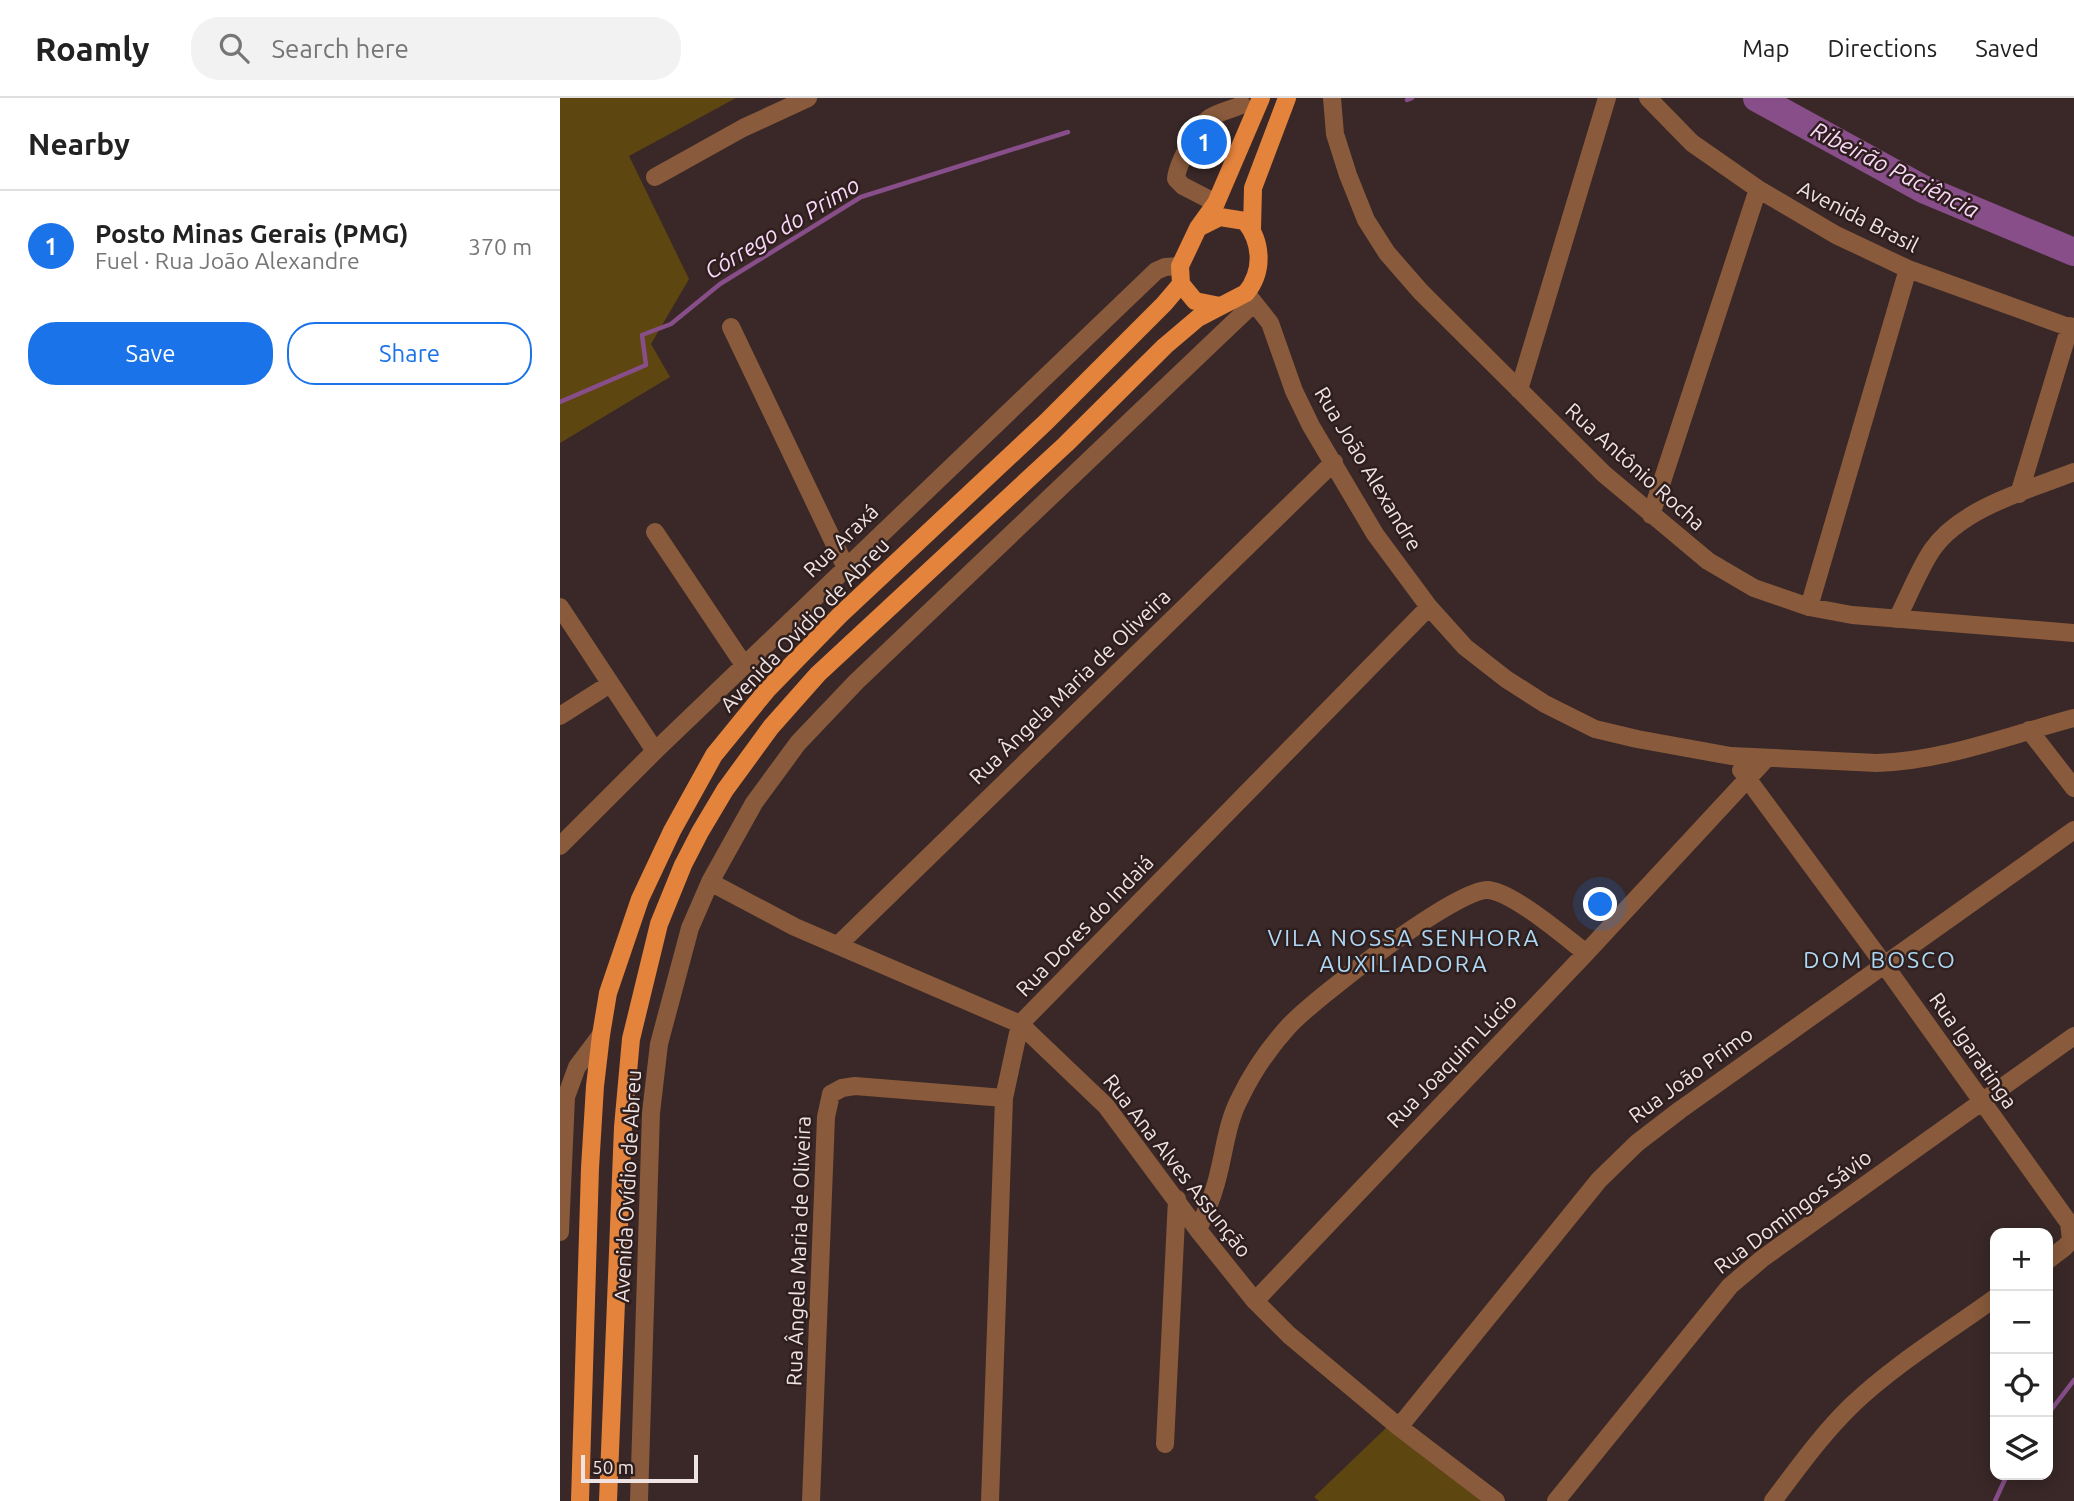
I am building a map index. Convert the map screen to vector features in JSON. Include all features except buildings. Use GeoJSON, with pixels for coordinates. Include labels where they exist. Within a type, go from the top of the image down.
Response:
{"type":"FeatureCollection","features":[{"type":"Feature","properties":{"kind":"main road"},"geometry":{"type":"LineString","coordinates":[[1198,228],[1220,217],[1245,221],[1252,229],[1258,241],[1260,265],[1251,287],[1250,298],[1220,306],[1195,301],[1180,275],[1198,228],[1216,203],[1261,98]]}},
{"type":"Feature","properties":{"kind":"main road"},"geometry":{"type":"LineString","coordinates":[[1252,229],[1253,188],[1287,98]]}},
{"type":"Feature","properties":{"kind":"main road","name":"Avenida Ovídio de Abreu"},"geometry":{"type":"LineString","coordinates":[[580,1501],[594,1100],[601,1035],[608,993],[640,898],[672,831],[713,755],[767,690],[841,615],[1046,422],[1164,304],[1180,275]]}},
{"type":"Feature","properties":{"kind":"main road","name":"Avenida Ovídio de Abreu"},"geometry":{"type":"LineString","coordinates":[[608,1501],[623,1127],[631,1039],[659,924],[683,865],[725,790],[771,727],[818,674],[1066,444],[1165,346],[1198,318],[1220,306]]}},
{"type":"Feature","properties":{"kind":"main road"},"geometry":{"type":"LineString","coordinates":[[590,1226],[619,1229]]}},
{"type":"Feature","properties":{"kind":"street"},"geometry":{"type":"LineString","coordinates":[[655,177],[743,128],[808,98]]}},
{"type":"Feature","properties":{"kind":"street","name":"Rua Antônio Rocha"},"geometry":{"type":"LineString","coordinates":[[1332,98],[1335,134],[1348,175],[1366,220],[1387,253],[1420,292],[1604,474],[1708,561],[1754,588],[1809,607],[1852,615],[2074,633]]}},
{"type":"Feature","properties":{"kind":"street"},"geometry":{"type":"LineString","coordinates":[[1519,390],[1607,98]]}},
{"type":"Feature","properties":{"kind":"street","name":"Avenida Brasil"},"geometry":{"type":"LineString","coordinates":[[1648,98],[1692,143],[1758,190],[1836,234],[1908,270],[2072,328]]}},
{"type":"Feature","properties":{"kind":"street"},"geometry":{"type":"LineString","coordinates":[[1216,203],[1183,186],[1176,179],[1177,170],[1203,124],[1210,118],[1241,102],[1249,128]]}},
{"type":"Feature","properties":{"kind":"street"},"geometry":{"type":"LineString","coordinates":[[1651,516],[1758,190]]}},
{"type":"Feature","properties":{"kind":"street","name":"Rua Araxá"},"geometry":{"type":"LineString","coordinates":[[560,846],[744,665],[1156,271],[1165,267],[1180,275]]}},
{"type":"Feature","properties":{"kind":"street"},"geometry":{"type":"LineString","coordinates":[[1809,607],[1908,270]]}},
{"type":"Feature","properties":{"kind":"street","name":"Rua João Alexandre"},"geometry":{"type":"LineString","coordinates":[[1250,298],[1270,323],[1294,391],[1311,426],[1375,534],[1429,607],[1465,647],[1506,679],[1545,704],[1595,729],[1731,756],[1766,759],[1899,762],[1949,753],[2074,718]]}},
{"type":"Feature","properties":{"kind":"street","name":"Avenida Ovídio de Abreu"},"geometry":{"type":"LineString","coordinates":[[639,1501],[651,1113],[659,1044],[690,928],[710,882],[754,803],[806,734],[1250,298]]}},
{"type":"Feature","properties":{"kind":"street"},"geometry":{"type":"LineString","coordinates":[[730,327],[846,568]]}},
{"type":"Feature","properties":{"kind":"street"},"geometry":{"type":"LineString","coordinates":[[2019,494],[2072,328]]}},
{"type":"Feature","properties":{"kind":"street","name":"Rua Ângela Maria de Oliveira"},"geometry":{"type":"LineString","coordinates":[[838,945],[1334,462]]}},
{"type":"Feature","properties":{"kind":"street"},"geometry":{"type":"LineString","coordinates":[[1897,619],[1933,550],[1951,530],[1975,513],[2074,472]]}},
{"type":"Feature","properties":{"kind":"street"},"geometry":{"type":"LineString","coordinates":[[655,532],[744,665]]}},
{"type":"Feature","properties":{"kind":"street"},"geometry":{"type":"LineString","coordinates":[[560,607],[655,751]]}},
{"type":"Feature","properties":{"kind":"street","name":"Rua Dores do Indaiá"},"geometry":{"type":"LineString","coordinates":[[990,1501],[1004,1098],[1020,1024],[1429,607]]}},
{"type":"Feature","properties":{"kind":"street"},"geometry":{"type":"LineString","coordinates":[[560,716],[610,684]]}},
{"type":"Feature","properties":{"kind":"street"},"geometry":{"type":"LineString","coordinates":[[2029,730],[2074,788]]}},
{"type":"Feature","properties":{"kind":"street","name":"Rua Igaratinga"},"geometry":{"type":"LineString","coordinates":[[1731,756],[2069,1223],[2071,1240],[2053,1256]]}},
{"type":"Feature","properties":{"kind":"street","name":"Rua Joaquim Lúcio"},"geometry":{"type":"LineString","coordinates":[[1255,1301],[1586,953],[1766,759]]}},
{"type":"Feature","properties":{"kind":"street","name":"Rua João Primo"},"geometry":{"type":"LineString","coordinates":[[1399,1427],[1599,1180],[1636,1143],[1883,963],[2074,830]]}},
{"type":"Feature","properties":{"kind":"street","name":"Rua Ana Alves Assunção"},"geometry":{"type":"LineString","coordinates":[[710,882],[795,927],[1020,1024],[1106,1107],[1255,1301],[1289,1335],[1399,1427],[1496,1501]]}},
{"type":"Feature","properties":{"kind":"street"},"geometry":{"type":"LineString","coordinates":[[1198,1230],[1214,1191],[1238,1100],[1267,1054],[1289,1026],[1338,984],[1442,909],[1481,890],[1491,890],[1522,905],[1586,953]]}},
{"type":"Feature","properties":{"kind":"street"},"geometry":{"type":"LineString","coordinates":[[560,1232],[566,1097],[578,1067],[601,1035]]}},
{"type":"Feature","properties":{"kind":"street","name":"Rua Domingos Sávio"},"geometry":{"type":"LineString","coordinates":[[1556,1501],[1730,1286],[1763,1258],[2074,1035]]}},
{"type":"Feature","properties":{"kind":"street"},"geometry":{"type":"LineString","coordinates":[[631,1039],[659,1044]]}},
{"type":"Feature","properties":{"kind":"street","name":"Rua Ângela Maria de Oliveira"},"geometry":{"type":"LineString","coordinates":[[811,1501],[826,1117],[831,1094],[842,1088],[855,1086],[1004,1098]]}},
{"type":"Feature","properties":{"kind":"street"},"geometry":{"type":"LineString","coordinates":[[1165,1444],[1177,1199]]}},
{"type":"Feature","properties":{"kind":"street"},"geometry":{"type":"LineString","coordinates":[[1773,1501],[1822,1438],[1853,1404],[1896,1369],[1990,1302]]}},
{"type":"Feature","properties":{"kind":"shaded area"},"geometry":{"type":"Polygon","coordinates":[[[560,98],[736,98],[629,156],[689,279],[651,344],[670,377],[560,443],[560,98]]]}},
{"type":"Feature","properties":{"kind":"shaded area"},"geometry":{"type":"Polygon","coordinates":[[[1387,1427],[1486,1501],[1319,1501],[1314,1497],[1387,1427]]]}},
{"type":"Feature","properties":{"kind":"waterway","name":"Córrego do Primo"},"geometry":{"type":"LineString","coordinates":[[1407,100],[1412,98]]}},
{"type":"Feature","properties":{"kind":"waterway","name":"Ribeirão Paciência"},"geometry":{"type":"LineString","coordinates":[[1757,98],[1923,189],[2074,252]]}},
{"type":"Feature","properties":{"kind":"waterway","name":"Córrego do Primo"},"geometry":{"type":"LineString","coordinates":[[560,402],[646,365],[642,335],[671,324],[720,284],[861,197],[1068,132]]}},
{"type":"Feature","properties":{"kind":"waterway"},"geometry":{"type":"LineString","coordinates":[[2053,1407],[2074,1380]]}},
{"type":"Feature","properties":{"kind":"waterway"},"geometry":{"type":"LineString","coordinates":[[1995,1501],[2005,1480]]}},
{"type":"Feature","properties":{"kind":"place","name":"Posto Minas Gerais (PMG)"},"geometry":{"type":"Point","coordinates":[1204,142]}},
{"type":"Feature","properties":{"kind":"district","name":"VILA NOSSA SENHORA AUXILIADORA"},"geometry":{"type":"Point","coordinates":[1404,951]}},
{"type":"Feature","properties":{"kind":"district","name":"DOM BOSCO"},"geometry":{"type":"Point","coordinates":[1880,960]}}]}
